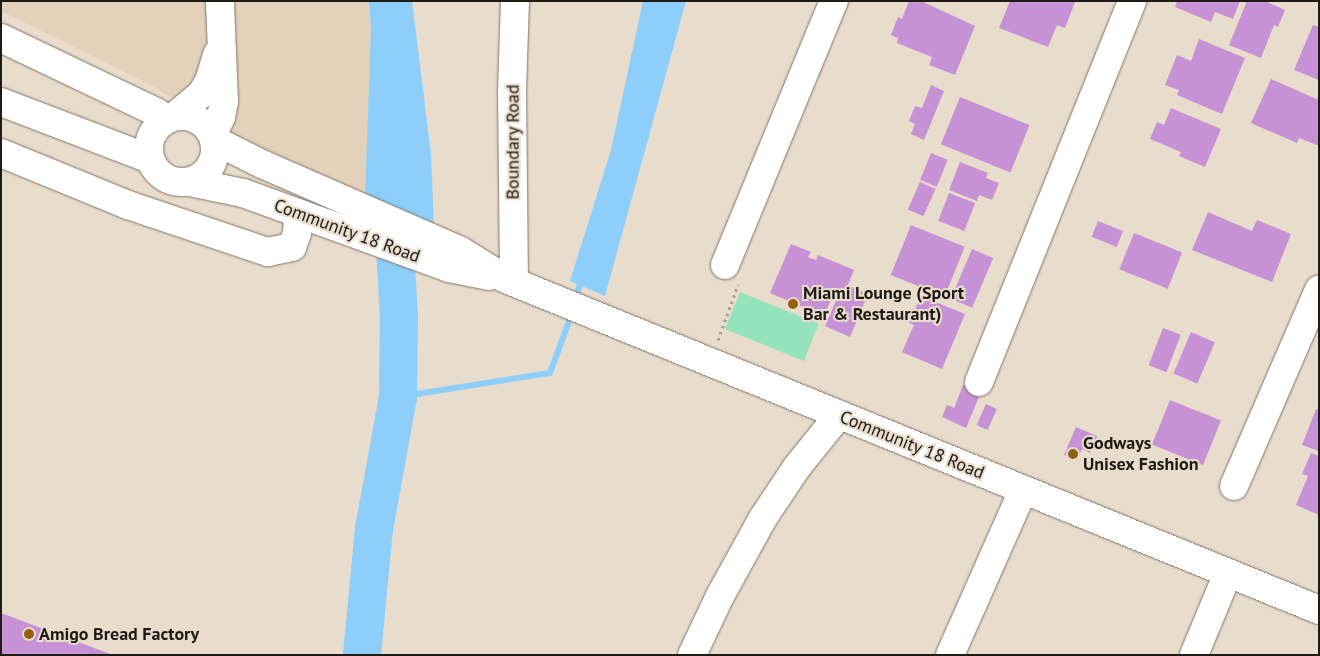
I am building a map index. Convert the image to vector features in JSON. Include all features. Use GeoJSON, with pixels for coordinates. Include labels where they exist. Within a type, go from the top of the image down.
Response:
{"type":"FeatureCollection","features":[{"type":"Feature","properties":{"kind":"main road"},"geometry":{"type":"LineString","coordinates":[[220,1],[224,102],[214,137],[215,152],[212,163],[199,178],[190,182],[169,180],[161,175],[150,159],[150,138],[154,130],[193,102],[209,81],[220,35]]}},
{"type":"Feature","properties":{"kind":"main road","name":"Boundary Road"},"geometry":{"type":"LineString","coordinates":[[510,280],[515,1]]}},
{"type":"Feature","properties":{"kind":"main road"},"geometry":{"type":"LineString","coordinates":[[725,264],[834,1]]}},
{"type":"Feature","properties":{"kind":"main road"},"geometry":{"type":"LineString","coordinates":[[979,382],[1132,1]]}},
{"type":"Feature","properties":{"kind":"main road"},"geometry":{"type":"LineString","coordinates":[[1,38],[156,112],[171,118],[192,117],[202,122],[214,137]]}},
{"type":"Feature","properties":{"kind":"main road"},"geometry":{"type":"LineString","coordinates":[[1,102],[150,159]]}},
{"type":"Feature","properties":{"kind":"main road","name":"Community 18 Road"},"geometry":{"type":"LineString","coordinates":[[214,137],[262,164],[332,192],[454,259]]}},
{"type":"Feature","properties":{"kind":"main road"},"geometry":{"type":"LineString","coordinates":[[1,153],[128,205],[268,252],[292,247],[297,233],[308,216]]}},
{"type":"Feature","properties":{"kind":"main road","name":"Community 18 Road"},"geometry":{"type":"LineString","coordinates":[[190,182],[243,193],[308,216],[454,259],[510,280],[838,416],[1319,610]]}},
{"type":"Feature","properties":{"kind":"main road"},"geometry":{"type":"LineString","coordinates":[[1234,486],[1319,290]]}},
{"type":"Feature","properties":{"kind":"main road"},"geometry":{"type":"LineString","coordinates":[[692,655],[732,574],[763,518],[796,467],[838,416]]}},
{"type":"Feature","properties":{"kind":"main road"},"geometry":{"type":"LineString","coordinates":[[950,655],[1023,490]]}},
{"type":"Feature","properties":{"kind":"main road"},"geometry":{"type":"LineString","coordinates":[[1194,655],[1228,572]]}},
{"type":"Feature","properties":{"kind":"path"},"geometry":{"type":"LineString","coordinates":[[710,362],[740,282],[725,264]]}},
{"type":"Feature","properties":{"kind":"shaded area"},"geometry":{"type":"Polygon","coordinates":[[[1,1],[369,1],[371,28],[365,196],[270,155],[150,85],[1,11],[1,1]]]}},
{"type":"Feature","properties":{"kind":"green space"},"geometry":{"type":"Polygon","coordinates":[[[740,292],[819,324],[804,361],[725,329],[740,292]]]}},
{"type":"Feature","properties":{"kind":"water"},"geometry":{"type":"Polygon","coordinates":[[[369,1],[412,1],[431,154],[434,225],[365,196],[371,28],[369,1]]]}},
{"type":"Feature","properties":{"kind":"water"},"geometry":{"type":"Polygon","coordinates":[[[643,1],[686,1],[605,296],[570,281],[611,150],[643,1]]]}},
{"type":"Feature","properties":{"kind":"building"},"geometry":{"type":"Polygon","coordinates":[[[909,1],[921,1],[975,26],[955,75],[929,65],[932,57],[897,43],[898,38],[891,35],[898,17],[902,19],[909,1]]]}},
{"type":"Feature","properties":{"kind":"building"},"geometry":{"type":"Polygon","coordinates":[[[1010,1],[1075,2],[1065,28],[1057,25],[1048,47],[999,28],[1010,1]]]}},
{"type":"Feature","properties":{"kind":"building"},"geometry":{"type":"Polygon","coordinates":[[[1177,1],[1240,1],[1233,19],[1215,12],[1211,22],[1175,7],[1177,1]]]}},
{"type":"Feature","properties":{"kind":"building"},"geometry":{"type":"Polygon","coordinates":[[[1247,1],[1265,1],[1285,10],[1278,27],[1274,25],[1261,58],[1229,45],[1247,1]]]}},
{"type":"Feature","properties":{"kind":"building"},"geometry":{"type":"Polygon","coordinates":[[[1313,25],[1319,27],[1319,80],[1294,70],[1313,25]]]}},
{"type":"Feature","properties":{"kind":"building"},"geometry":{"type":"Polygon","coordinates":[[[1199,39],[1245,58],[1222,114],[1177,95],[1179,90],[1165,85],[1177,55],[1191,61],[1199,39]]]}},
{"type":"Feature","properties":{"kind":"building"},"geometry":{"type":"Polygon","coordinates":[[[1271,79],[1319,100],[1319,146],[1299,138],[1297,143],[1251,123],[1271,79]]]}},
{"type":"Feature","properties":{"kind":"building"},"geometry":{"type":"Polygon","coordinates":[[[931,85],[944,91],[924,140],[911,134],[915,124],[909,121],[915,106],[922,108],[931,85]]]}},
{"type":"Feature","properties":{"kind":"building"},"geometry":{"type":"Polygon","coordinates":[[[960,97],[1030,125],[1010,172],[941,144],[960,97]]]}},
{"type":"Feature","properties":{"kind":"building"},"geometry":{"type":"Polygon","coordinates":[[[1171,108],[1221,129],[1205,167],[1179,156],[1181,152],[1150,139],[1157,122],[1164,125],[1171,108]]]}},
{"type":"Feature","properties":{"kind":"building"},"geometry":{"type":"Polygon","coordinates":[[[931,153],[948,160],[937,187],[920,180],[931,153]]]}},
{"type":"Feature","properties":{"kind":"building"},"geometry":{"type":"Polygon","coordinates":[[[960,162],[988,173],[986,178],[999,183],[992,200],[979,195],[977,201],[949,190],[960,162]]]}},
{"type":"Feature","properties":{"kind":"building"},"geometry":{"type":"Polygon","coordinates":[[[920,182],[936,189],[923,216],[908,209],[920,182]]]}},
{"type":"Feature","properties":{"kind":"building"},"geometry":{"type":"Polygon","coordinates":[[[949,193],[975,203],[964,231],[938,221],[949,193]]]}},
{"type":"Feature","properties":{"kind":"building"},"geometry":{"type":"Polygon","coordinates":[[[1208,212],[1252,231],[1257,220],[1291,234],[1272,282],[1192,250],[1208,212]]]}},
{"type":"Feature","properties":{"kind":"building"},"geometry":{"type":"Polygon","coordinates":[[[1098,221],[1123,231],[1117,247],[1092,237],[1098,221]]]}},
{"type":"Feature","properties":{"kind":"building"},"geometry":{"type":"Polygon","coordinates":[[[911,225],[965,247],[945,297],[891,275],[911,225]]]}},
{"type":"Feature","properties":{"kind":"building"},"geometry":{"type":"Polygon","coordinates":[[[1134,233],[1182,252],[1168,289],[1119,269],[1134,233]]]}},
{"type":"Feature","properties":{"kind":"building"},"geometry":{"type":"Polygon","coordinates":[[[791,244],[811,252],[808,257],[816,260],[818,255],[854,270],[842,299],[833,295],[824,316],[770,293],[791,244]]]}},
{"type":"Feature","properties":{"kind":"building"},"geometry":{"type":"Polygon","coordinates":[[[972,249],[993,258],[972,308],[951,299],[972,249]]]}},
{"type":"Feature","properties":{"kind":"building"},"geometry":{"type":"Polygon","coordinates":[[[849,286],[868,294],[850,337],[825,326],[837,298],[843,300],[849,286]]]}},
{"type":"Feature","properties":{"kind":"building"},"geometry":{"type":"Polygon","coordinates":[[[921,296],[965,314],[942,369],[902,352],[914,325],[909,323],[921,296]]]}},
{"type":"Feature","properties":{"kind":"building"},"geometry":{"type":"Polygon","coordinates":[[[1163,328],[1181,335],[1166,372],[1149,365],[1163,328]]]}},
{"type":"Feature","properties":{"kind":"building"},"geometry":{"type":"Polygon","coordinates":[[[1191,332],[1215,342],[1197,384],[1173,373],[1191,332]]]}},
{"type":"Feature","properties":{"kind":"building"},"geometry":{"type":"Polygon","coordinates":[[[963,385],[981,392],[966,428],[942,417],[947,405],[954,408],[963,385]]]}},
{"type":"Feature","properties":{"kind":"building"},"geometry":{"type":"Polygon","coordinates":[[[1170,400],[1221,421],[1203,465],[1152,445],[1170,400]]]}},
{"type":"Feature","properties":{"kind":"building"},"geometry":{"type":"Polygon","coordinates":[[[986,404],[997,409],[988,430],[977,425],[986,404]]]}},
{"type":"Feature","properties":{"kind":"building"},"geometry":{"type":"Polygon","coordinates":[[[1316,409],[1319,410],[1319,451],[1302,445],[1316,409]]]}},
{"type":"Feature","properties":{"kind":"building"},"geometry":{"type":"Polygon","coordinates":[[[1076,427],[1097,436],[1090,453],[1082,449],[1077,460],[1064,455],[1076,427]]]}},
{"type":"Feature","properties":{"kind":"building"},"geometry":{"type":"Polygon","coordinates":[[[1311,453],[1319,456],[1319,515],[1296,505],[1308,476],[1302,474],[1311,453]]]}},
{"type":"Feature","properties":{"kind":"building","name":"Amigo Bread Factory"},"geometry":{"type":"Polygon","coordinates":[[[1,613],[113,655],[1,655],[1,613]]]}},
{"type":"Feature","properties":{"kind":"waterway"},"geometry":{"type":"LineString","coordinates":[[362,655],[374,529],[398,397],[399,317],[393,213]]}},
{"type":"Feature","properties":{"kind":"waterway"},"geometry":{"type":"LineString","coordinates":[[578,291],[582,278]]}},
{"type":"Feature","properties":{"kind":"waterway"},"geometry":{"type":"LineString","coordinates":[[398,397],[550,373],[571,316]]}},
{"type":"Feature","properties":{"kind":"place","name":"Miami Lounge (Sport Bar & Restaurant)"},"geometry":{"type":"Point","coordinates":[793,304]}},
{"type":"Feature","properties":{"kind":"place","name":"Godways Unisex Fashion"},"geometry":{"type":"Point","coordinates":[1073,454]}},
{"type":"Feature","properties":{"kind":"place","name":"Amigo Bread Factory"},"geometry":{"type":"Point","coordinates":[29,634]}}]}
